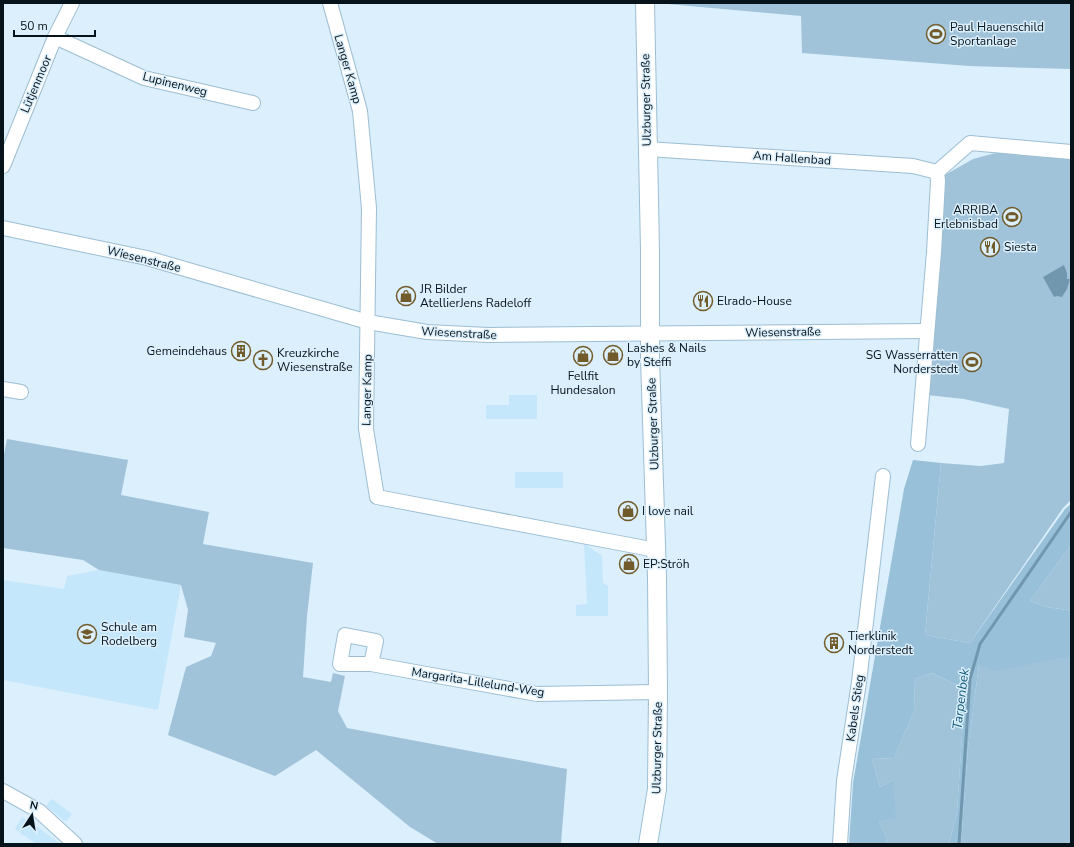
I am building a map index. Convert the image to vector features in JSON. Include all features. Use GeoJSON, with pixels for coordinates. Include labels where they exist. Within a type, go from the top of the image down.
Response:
{"type":"FeatureCollection","features":[{"type":"Feature","properties":{"kind":"main road","name":"Ulzburger Straße"},"geometry":{"type":"LineString","coordinates":[[644,3],[658,692],[658,790],[648,844]]}},
{"type":"Feature","properties":{"kind":"street","name":"Langer Kamp"},"geometry":{"type":"LineString","coordinates":[[330,3],[360,111],[369,208],[366,429],[377,497],[656,550]]}},
{"type":"Feature","properties":{"kind":"street","name":"Lütjenmoor"},"geometry":{"type":"LineString","coordinates":[[3,166],[68,5]]}},
{"type":"Feature","properties":{"kind":"street","name":"Lupinenweg"},"geometry":{"type":"LineString","coordinates":[[55,37],[144,78],[253,103]]}},
{"type":"Feature","properties":{"kind":"street"},"geometry":{"type":"LineString","coordinates":[[918,444],[937,205],[937,172],[970,143],[1071,152]]}},
{"type":"Feature","properties":{"kind":"street","name":"Am Hallenbad"},"geometry":{"type":"LineString","coordinates":[[647,149],[913,166],[937,172]]}},
{"type":"Feature","properties":{"kind":"street","name":"Wiesenstraße"},"geometry":{"type":"LineString","coordinates":[[3,228],[147,258],[368,322],[426,332],[488,335],[928,331]]}},
{"type":"Feature","properties":{"kind":"street"},"geometry":{"type":"LineString","coordinates":[[3,389],[21,392]]}},
{"type":"Feature","properties":{"kind":"street","name":"Kabels Stieg"},"geometry":{"type":"LineString","coordinates":[[840,844],[844,781],[858,682],[883,476]]}},
{"type":"Feature","properties":{"kind":"street","name":"Margarita-Lillelund-Weg"},"geometry":{"type":"LineString","coordinates":[[371,664],[537,694],[658,692]]}},
{"type":"Feature","properties":{"kind":"street"},"geometry":{"type":"LineString","coordinates":[[3,791],[39,811],[76,844]]}},
{"type":"Feature","properties":{"kind":"shaded area","name":"Paul Hauenschild Sportanlage"},"geometry":{"type":"Polygon","coordinates":[[[657,3],[1071,3],[1071,69],[969,66],[802,53],[801,16],[657,3]]]}},
{"type":"Feature","properties":{"kind":"shaded area","name":"ARRIBA Erlebnisbad"},"geometry":{"type":"Polygon","coordinates":[[[1003,151],[1071,157],[1071,500],[1063,508],[970,643],[925,635],[941,463],[981,466],[1004,463],[1009,409],[964,399],[927,395],[945,175],[973,159],[1003,151]]]}},
{"type":"Feature","properties":{"kind":"shaded area"},"geometry":{"type":"Polygon","coordinates":[[[1064,265],[1067,273],[1067,279],[1070,279],[1067,289],[1062,297],[1054,297],[1043,277],[1064,265]]]}},
{"type":"Feature","properties":{"kind":"shaded area"},"geometry":{"type":"Polygon","coordinates":[[[509,395],[537,395],[537,419],[486,419],[486,405],[509,405],[509,395]]]}},
{"type":"Feature","properties":{"kind":"shaded area"},"geometry":{"type":"Polygon","coordinates":[[[7,439],[128,460],[121,495],[209,512],[203,544],[313,563],[307,616],[303,677],[331,682],[333,673],[345,676],[338,711],[347,728],[567,769],[561,843],[576,844],[438,844],[410,827],[316,750],[275,776],[168,735],[186,667],[211,656],[216,643],[184,637],[188,610],[181,585],[99,570],[83,560],[3,548],[3,460],[7,439]]]}},
{"type":"Feature","properties":{"kind":"shaded area"},"geometry":{"type":"Polygon","coordinates":[[[913,460],[941,463],[925,635],[970,643],[1065,509],[1071,504],[1071,545],[1030,601],[1046,607],[1068,610],[1071,613],[1071,658],[1060,658],[996,671],[979,665],[968,747],[961,844],[949,844],[957,812],[965,689],[932,673],[915,679],[914,711],[894,758],[872,759],[880,787],[893,780],[896,818],[879,821],[887,839],[886,844],[849,844],[853,783],[904,489],[913,460]]]}},
{"type":"Feature","properties":{"kind":"shaded area"},"geometry":{"type":"Polygon","coordinates":[[[515,472],[563,472],[563,488],[515,488],[515,472]]]}},
{"type":"Feature","properties":{"kind":"shaded area"},"geometry":{"type":"Polygon","coordinates":[[[584,543],[602,556],[603,583],[608,586],[608,616],[576,616],[576,605],[587,604],[584,543]]]}},
{"type":"Feature","properties":{"kind":"shaded area"},"geometry":{"type":"Polygon","coordinates":[[[1071,545],[1071,613],[1068,610],[1046,607],[1030,601],[1071,545]]]}},
{"type":"Feature","properties":{"kind":"shaded area","name":"Schule am Rodelberg"},"geometry":{"type":"Polygon","coordinates":[[[99,570],[181,585],[158,710],[3,680],[3,580],[64,589],[67,576],[99,570]]]}},
{"type":"Feature","properties":{"kind":"shaded area"},"geometry":{"type":"Polygon","coordinates":[[[1071,658],[1071,844],[961,844],[968,747],[979,665],[1071,658]]]}},
{"type":"Feature","properties":{"kind":"shaded area"},"geometry":{"type":"Polygon","coordinates":[[[932,673],[965,689],[957,812],[949,844],[886,844],[887,839],[879,821],[893,780],[880,787],[872,759],[894,758],[914,711],[915,679],[932,673]]]}},
{"type":"Feature","properties":{"kind":"shaded area"},"geometry":{"type":"Polygon","coordinates":[[[52,799],[72,814],[66,822],[46,806],[52,799]]]}},
{"type":"Feature","properties":{"kind":"shaded area"},"geometry":{"type":"Polygon","coordinates":[[[22,817],[59,843],[36,844],[15,829],[22,817]]]}},
{"type":"Feature","properties":{"kind":"waterway","name":"Tarpenbek"},"geometry":{"type":"LineString","coordinates":[[959,844],[970,679],[980,644],[1071,512]]}},
{"type":"Feature","properties":{"kind":"place","name":"Paul Hauenschild Sportanlage"},"geometry":{"type":"Point","coordinates":[936,34]}},
{"type":"Feature","properties":{"kind":"place","name":"ARRIBA Erlebnisbad"},"geometry":{"type":"Point","coordinates":[1012,217]}},
{"type":"Feature","properties":{"kind":"place","name":"Siesta"},"geometry":{"type":"Point","coordinates":[990,247]}},
{"type":"Feature","properties":{"kind":"place","name":"JR Bilder AtellierJens Radeloff"},"geometry":{"type":"Point","coordinates":[406,296]}},
{"type":"Feature","properties":{"kind":"place","name":"Elrado-House"},"geometry":{"type":"Point","coordinates":[703,301]}},
{"type":"Feature","properties":{"kind":"place","name":"Gemeindehaus"},"geometry":{"type":"Point","coordinates":[241,351]}},
{"type":"Feature","properties":{"kind":"place","name":"Lashes & Nails by Steffi"},"geometry":{"type":"Point","coordinates":[613,355]}},
{"type":"Feature","properties":{"kind":"place","name":"Fellfit Hundesalon"},"geometry":{"type":"Point","coordinates":[583,356]}},
{"type":"Feature","properties":{"kind":"place","name":"Kreuzkirche Wiesenstraße"},"geometry":{"type":"Point","coordinates":[263,360]}},
{"type":"Feature","properties":{"kind":"place","name":"SG Wasserratten Norderstedt"},"geometry":{"type":"Point","coordinates":[972,362]}},
{"type":"Feature","properties":{"kind":"place","name":"I love nail"},"geometry":{"type":"Point","coordinates":[628,511]}},
{"type":"Feature","properties":{"kind":"place","name":"EP:Ströh"},"geometry":{"type":"Point","coordinates":[629,564]}},
{"type":"Feature","properties":{"kind":"place","name":"Schule am Rodelberg"},"geometry":{"type":"Point","coordinates":[87,634]}},
{"type":"Feature","properties":{"kind":"place","name":"Tierklinik Norderstedt"},"geometry":{"type":"Point","coordinates":[834,643]}}]}
